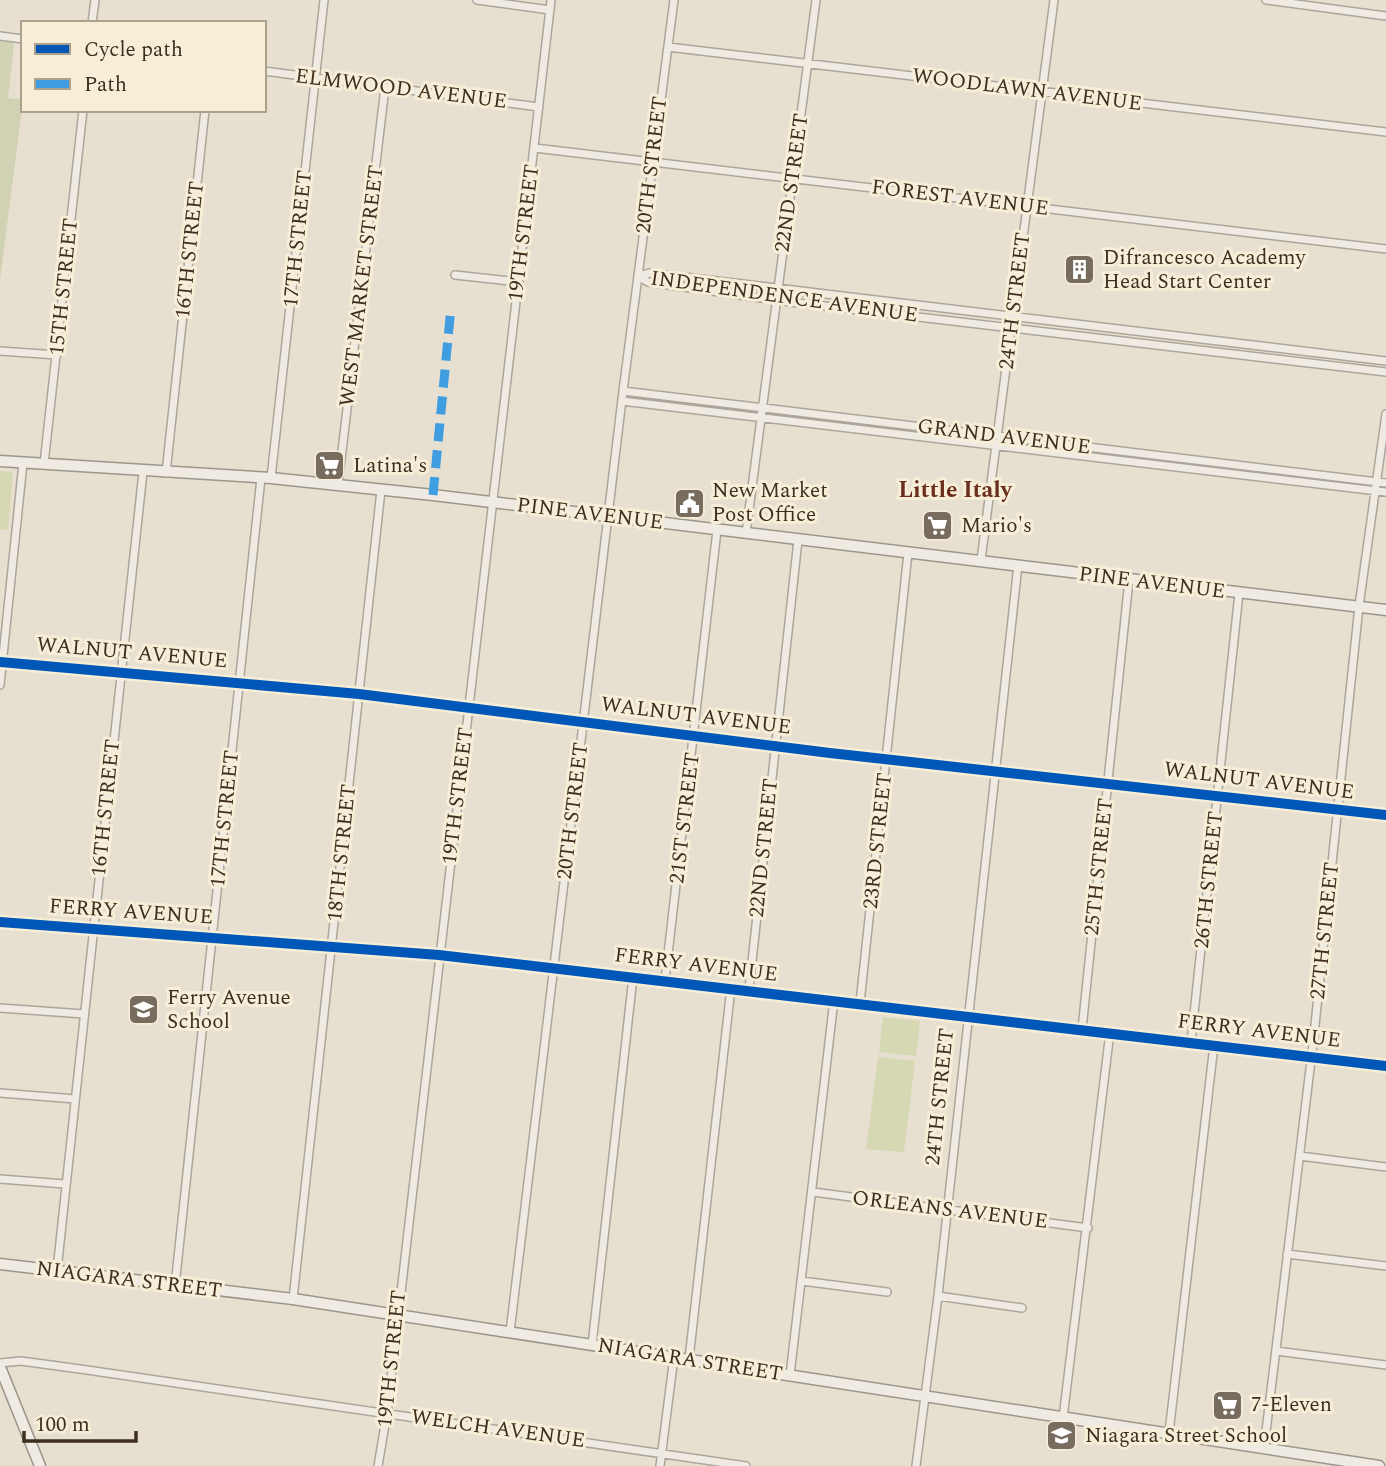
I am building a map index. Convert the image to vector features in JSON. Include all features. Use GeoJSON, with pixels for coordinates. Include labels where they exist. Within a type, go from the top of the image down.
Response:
{"type":"FeatureCollection","features":[{"type":"Feature","properties":{"kind":"main road","name":"WALNUT AVENUE"},"geometry":{"type":"LineString","coordinates":[[1,662],[121,670],[359,694],[468,709],[1386,815]]}},
{"type":"Feature","properties":{"kind":"main road","name":"FERRY AVENUE"},"geometry":{"type":"LineString","coordinates":[[0,922],[439,955],[749,989],[1386,1066]]}},
{"type":"Feature","properties":{"kind":"street"},"geometry":{"type":"LineString","coordinates":[[92,21],[94,0]]}},
{"type":"Feature","properties":{"kind":"street","name":"17TH STREET"},"geometry":{"type":"LineString","coordinates":[[175,1286],[239,681],[324,0]]}},
{"type":"Feature","properties":{"kind":"street"},"geometry":{"type":"LineString","coordinates":[[477,0],[550,10]]}},
{"type":"Feature","properties":{"kind":"street","name":"19TH STREET"},"geometry":{"type":"LineString","coordinates":[[378,1466],[387,1413],[396,1315],[551,0]]}},
{"type":"Feature","properties":{"kind":"street","name":"20TH STREET"},"geometry":{"type":"LineString","coordinates":[[510,1332],[607,516],[674,0]]}},
{"type":"Feature","properties":{"kind":"street","name":"22ND STREET"},"geometry":{"type":"LineString","coordinates":[[746,533],[816,0]]}},
{"type":"Feature","properties":{"kind":"street","name":"24TH STREET"},"geometry":{"type":"LineString","coordinates":[[981,560],[1054,0]]}},
{"type":"Feature","properties":{"kind":"street"},"geometry":{"type":"LineString","coordinates":[[1266,0],[1386,16]]}},
{"type":"Feature","properties":{"kind":"street"},"geometry":{"type":"LineString","coordinates":[[0,36],[21,39]]}},
{"type":"Feature","properties":{"kind":"street","name":"WOODLAWN AVENUE"},"geometry":{"type":"LineString","coordinates":[[668,47],[1386,132]]}},
{"type":"Feature","properties":{"kind":"street","name":"ELMWOOD AVENUE"},"geometry":{"type":"LineString","coordinates":[[266,71],[539,107]]}},
{"type":"Feature","properties":{"kind":"street","name":"WEST MARKET STREET"},"geometry":{"type":"LineString","coordinates":[[338,485],[385,87]]}},
{"type":"Feature","properties":{"kind":"street","name":"15TH STREET"},"geometry":{"type":"LineString","coordinates":[[44,464],[83,112]]}},
{"type":"Feature","properties":{"kind":"street","name":"16TH STREET"},"geometry":{"type":"LineString","coordinates":[[166,473],[205,112]]}},
{"type":"Feature","properties":{"kind":"street","name":"FOREST AVENUE"},"geometry":{"type":"LineString","coordinates":[[535,148],[1386,249]]}},
{"type":"Feature","properties":{"kind":"street","name":"INDEPENDENCE AVENUE"},"geometry":{"type":"LineString","coordinates":[[638,275],[650,273],[1386,361]]}},
{"type":"Feature","properties":{"kind":"street"},"geometry":{"type":"LineString","coordinates":[[455,275],[519,282]]}},
{"type":"Feature","properties":{"kind":"street","name":"INDEPENDENCE AVENUE"},"geometry":{"type":"LineString","coordinates":[[638,275],[648,282],[777,300],[1386,372]]}},
{"type":"Feature","properties":{"kind":"street"},"geometry":{"type":"LineString","coordinates":[[0,351],[57,355]]}},
{"type":"Feature","properties":{"kind":"street","name":"GRAND AVENUE"},"geometry":{"type":"LineString","coordinates":[[623,391],[762,413],[998,436],[1380,485]]}},
{"type":"Feature","properties":{"kind":"street"},"geometry":{"type":"LineString","coordinates":[[622,401],[762,413],[997,445],[1380,485],[1386,492]]}},
{"type":"Feature","properties":{"kind":"street","name":"27TH STREET"},"geometry":{"type":"LineString","coordinates":[[1264,1448],[1312,1057],[1359,606],[1380,485],[1386,414]]}},
{"type":"Feature","properties":{"kind":"street","name":"PINE AVENUE"},"geometry":{"type":"LineString","coordinates":[[0,461],[338,485],[1386,610]]}},
{"type":"Feature","properties":{"kind":"street"},"geometry":{"type":"LineString","coordinates":[[0,685],[23,463]]}},
{"type":"Feature","properties":{"kind":"street","name":"16TH STREET"},"geometry":{"type":"LineString","coordinates":[[57,1270],[143,472]]}},
{"type":"Feature","properties":{"kind":"street","name":"18TH STREET"},"geometry":{"type":"LineString","coordinates":[[293,1299],[381,490]]}},
{"type":"Feature","properties":{"kind":"street","name":"21ST STREET"},"geometry":{"type":"LineString","coordinates":[[665,980],[717,530]]}},
{"type":"Feature","properties":{"kind":"street","name":"22ND STREET"},"geometry":{"type":"LineString","coordinates":[[749,989],[798,540]]}},
{"type":"Feature","properties":{"kind":"street","name":"23RD STREET"},"geometry":{"type":"LineString","coordinates":[[860,1003],[908,553]]}},
{"type":"Feature","properties":{"kind":"street","name":"24TH STREET"},"geometry":{"type":"LineString","coordinates":[[916,1466],[998,770],[1018,565]]}},
{"type":"Feature","properties":{"kind":"street","name":"25TH STREET"},"geometry":{"type":"LineString","coordinates":[[1082,1029],[1129,580]]}},
{"type":"Feature","properties":{"kind":"street","name":"26TH STREET"},"geometry":{"type":"LineString","coordinates":[[1191,1042],[1239,593]]}},
{"type":"Feature","properties":{"kind":"street"},"geometry":{"type":"LineString","coordinates":[[592,1345],[633,976]]}},
{"type":"Feature","properties":{"kind":"street"},"geometry":{"type":"LineString","coordinates":[[689,1359],[732,988]]}},
{"type":"Feature","properties":{"kind":"street"},"geometry":{"type":"LineString","coordinates":[[790,1375],[834,1000]]}},
{"type":"Feature","properties":{"kind":"street"},"geometry":{"type":"LineString","coordinates":[[0,1008],[84,1014]]}},
{"type":"Feature","properties":{"kind":"street"},"geometry":{"type":"LineString","coordinates":[[1063,1418],[1110,1032]]}},
{"type":"Feature","properties":{"kind":"street"},"geometry":{"type":"LineString","coordinates":[[1169,1433],[1214,1045]]}},
{"type":"Feature","properties":{"kind":"street"},"geometry":{"type":"LineString","coordinates":[[0,1093],[75,1099]]}},
{"type":"Feature","properties":{"kind":"street"},"geometry":{"type":"LineString","coordinates":[[1300,1156],[1386,1167]]}},
{"type":"Feature","properties":{"kind":"street"},"geometry":{"type":"LineString","coordinates":[[0,1179],[65,1184]]}},
{"type":"Feature","properties":{"kind":"street","name":"ORLEANS AVENUE"},"geometry":{"type":"LineString","coordinates":[[813,1192],[1088,1228]]}},
{"type":"Feature","properties":{"kind":"street"},"geometry":{"type":"LineString","coordinates":[[1287,1254],[1386,1266]]}},
{"type":"Feature","properties":{"kind":"street","name":"NIAGARA STREET"},"geometry":{"type":"LineString","coordinates":[[0,1264],[293,1299],[1264,1448],[1313,1461],[1379,1466]]}},
{"type":"Feature","properties":{"kind":"street"},"geometry":{"type":"LineString","coordinates":[[802,1281],[887,1292]]}},
{"type":"Feature","properties":{"kind":"street"},"geometry":{"type":"LineString","coordinates":[[938,1296],[1022,1308]]}},
{"type":"Feature","properties":{"kind":"street"},"geometry":{"type":"LineString","coordinates":[[1276,1351],[1386,1365]]}},
{"type":"Feature","properties":{"kind":"street"},"geometry":{"type":"LineString","coordinates":[[660,1466],[674,1357]]}},
{"type":"Feature","properties":{"kind":"street","name":"WELCH AVENUE"},"geometry":{"type":"LineString","coordinates":[[0,1365],[21,1361],[746,1466]]}},
{"type":"Feature","properties":{"kind":"street"},"geometry":{"type":"LineString","coordinates":[[0,1365],[2,1380],[40,1466]]}},
{"type":"Feature","properties":{"kind":"green space"},"geometry":{"type":"Polygon","coordinates":[[[0,40],[11,41],[14,45],[8,98],[21,100],[21,112],[0,280],[0,40]]]}},
{"type":"Feature","properties":{"kind":"green space"},"geometry":{"type":"Polygon","coordinates":[[[0,471],[13,472],[8,530],[0,529],[0,471]]]}},
{"type":"Feature","properties":{"kind":"green space"},"geometry":{"type":"Polygon","coordinates":[[[883,1017],[920,1021],[916,1056],[879,1052],[883,1017]]]}},
{"type":"Feature","properties":{"kind":"green space"},"geometry":{"type":"Polygon","coordinates":[[[878,1057],[915,1061],[904,1152],[866,1149],[878,1057]]]}},
{"type":"Feature","properties":{"kind":"marked path"},"geometry":{"type":"LineString","coordinates":[[433,495],[451,307]]}},
{"type":"Feature","properties":{"kind":"cycle path"},"geometry":{"type":"LineString","coordinates":[[0,662],[359,694],[830,753],[1386,815]]}},
{"type":"Feature","properties":{"kind":"cycle path"},"geometry":{"type":"LineString","coordinates":[[0,922],[439,955],[1386,1066]]}},
{"type":"Feature","properties":{"kind":"place","name":"Difrancesco Academy Head Start Center"},"geometry":{"type":"Point","coordinates":[1080,270]}},
{"type":"Feature","properties":{"kind":"place","name":"Latina's"},"geometry":{"type":"Point","coordinates":[330,466]}},
{"type":"Feature","properties":{"kind":"place","name":"New Market Post Office"},"geometry":{"type":"Point","coordinates":[689,503]}},
{"type":"Feature","properties":{"kind":"place","name":"Mario's"},"geometry":{"type":"Point","coordinates":[938,526]}},
{"type":"Feature","properties":{"kind":"place","name":"Ferry Avenue School"},"geometry":{"type":"Point","coordinates":[144,1010]}},
{"type":"Feature","properties":{"kind":"place","name":"7-Eleven"},"geometry":{"type":"Point","coordinates":[1228,1405]}},
{"type":"Feature","properties":{"kind":"place","name":"Niagara Street School"},"geometry":{"type":"Point","coordinates":[1062,1436]}},
{"type":"Feature","properties":{"kind":"district","name":"Little Italy"},"geometry":{"type":"Point","coordinates":[955,490]}}]}
